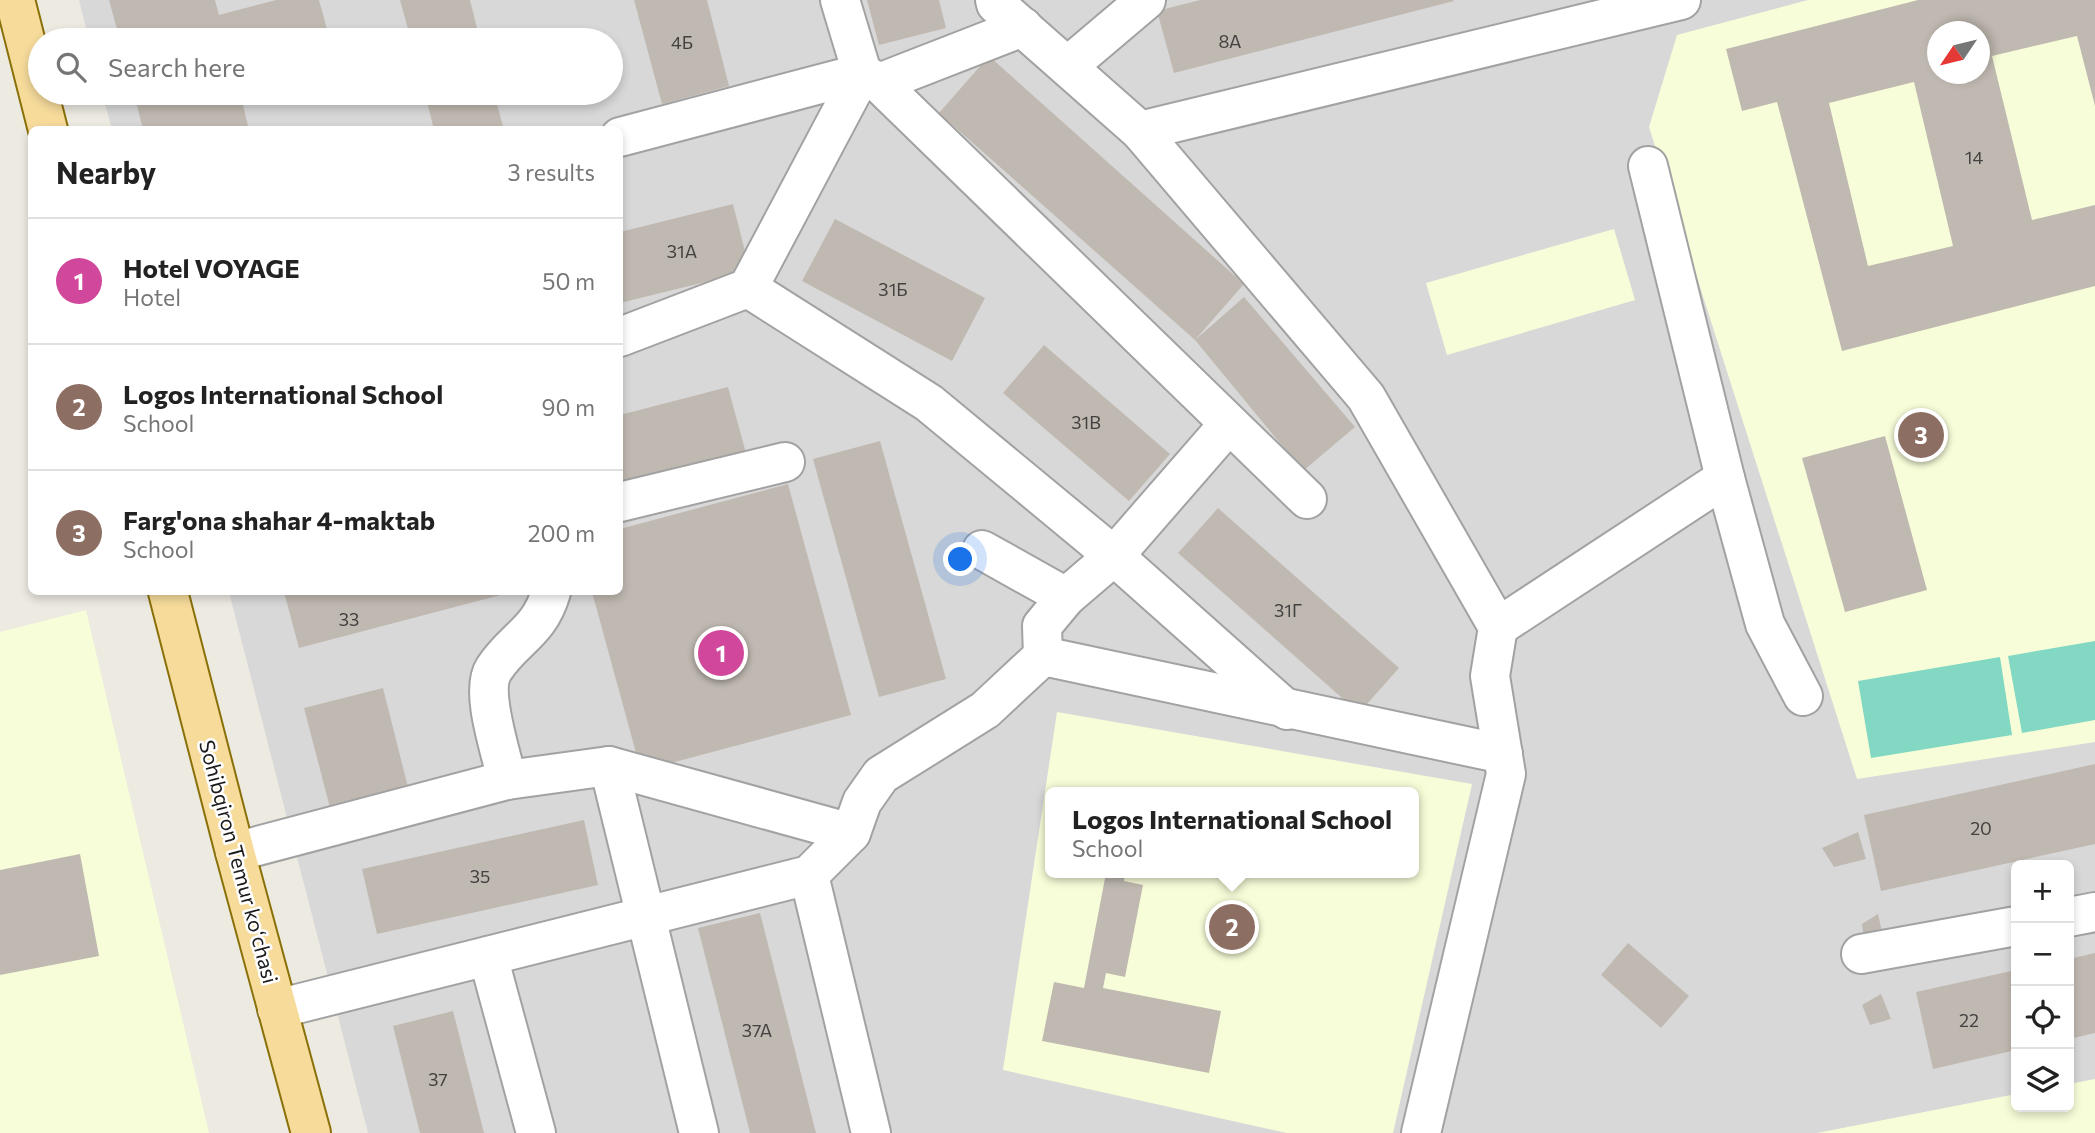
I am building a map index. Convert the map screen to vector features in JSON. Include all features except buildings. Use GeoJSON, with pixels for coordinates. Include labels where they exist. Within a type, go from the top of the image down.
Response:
{"type":"FeatureCollection","features":[{"type":"Feature","properties":{"kind":"main road"},"geometry":{"type":"LineString","coordinates":[[15,0],[28,51]]}},
{"type":"Feature","properties":{"kind":"main road"},"geometry":{"type":"LineString","coordinates":[[42,105],[47,126]]}},
{"type":"Feature","properties":{"kind":"main road","name":"Sohibqiron Temur koʻchasi"},"geometry":{"type":"LineString","coordinates":[[169,595],[310,1133]]}},
{"type":"Feature","properties":{"kind":"lane"},"geometry":{"type":"LineString","coordinates":[[840,0],[871,78],[1307,499]]}},
{"type":"Feature","properties":{"kind":"lane"},"geometry":{"type":"LineString","coordinates":[[1068,66],[1146,0]]}},
{"type":"Feature","properties":{"kind":"lane"},"geometry":{"type":"LineString","coordinates":[[1140,131],[1681,0]]}},
{"type":"Feature","properties":{"kind":"lane"},"geometry":{"type":"LineString","coordinates":[[623,135],[871,78],[1007,8],[1140,131],[1366,397],[1498,627],[1490,676],[1506,774],[1420,1133]]}},
{"type":"Feature","properties":{"kind":"lane"},"geometry":{"type":"LineString","coordinates":[[623,336],[748,288],[871,78]]}},
{"type":"Feature","properties":{"kind":"lane"},"geometry":{"type":"LineString","coordinates":[[1647,166],[1725,478],[1765,624],[1803,696]]}},
{"type":"Feature","properties":{"kind":"lane"},"geometry":{"type":"LineString","coordinates":[[748,288],[929,404],[1114,556],[1287,710]]}},
{"type":"Feature","properties":{"kind":"lane"},"geometry":{"type":"LineString","coordinates":[[277,1009],[809,875],[851,833],[862,802],[881,775],[985,710],[1043,656],[1042,626],[1066,597],[1114,556],[1228,425]]}},
{"type":"Feature","properties":{"kind":"lane"},"geometry":{"type":"LineString","coordinates":[[623,501],[785,463]]}},
{"type":"Feature","properties":{"kind":"lane"},"geometry":{"type":"LineString","coordinates":[[1498,627],[1725,478]]}},
{"type":"Feature","properties":{"kind":"lane"},"geometry":{"type":"LineString","coordinates":[[982,550],[1066,597]]}},
{"type":"Feature","properties":{"kind":"lane"},"geometry":{"type":"LineString","coordinates":[[507,780],[488,694],[492,671],[535,625],[545,610],[550,595]]}},
{"type":"Feature","properties":{"kind":"lane"},"geometry":{"type":"LineString","coordinates":[[1043,656],[1503,754]]}},
{"type":"Feature","properties":{"kind":"lane"},"geometry":{"type":"LineString","coordinates":[[235,852],[507,780],[610,766],[851,833]]}},
{"type":"Feature","properties":{"kind":"lane"},"geometry":{"type":"LineString","coordinates":[[610,766],[699,1133]]}},
{"type":"Feature","properties":{"kind":"lane"},"geometry":{"type":"LineString","coordinates":[[809,875],[871,1133]]}},
{"type":"Feature","properties":{"kind":"lane"},"geometry":{"type":"LineString","coordinates":[[2074,916],[2095,912]]}},
{"type":"Feature","properties":{"kind":"lane"},"geometry":{"type":"LineString","coordinates":[[1861,954],[2011,927]]}},
{"type":"Feature","properties":{"kind":"lane"},"geometry":{"type":"LineString","coordinates":[[488,956],[536,1133]]}},
{"type":"Feature","properties":{"kind":"shaded area"},"geometry":{"type":"Polygon","coordinates":[[[79,0],[2095,0],[2095,1133],[368,1133],[230,595],[623,595],[623,126],[111,126],[105,105],[623,105],[623,28],[86,28],[79,0]]]}},
{"type":"Feature","properties":{"kind":"shaded area"},"geometry":{"type":"Polygon","coordinates":[[[1808,0],[2095,0],[2095,742],[1857,779],[1649,127],[1677,35],[1808,0]]]}},
{"type":"Feature","properties":{"kind":"shaded area"},"geometry":{"type":"Polygon","coordinates":[[[1614,229],[1635,300],[1447,355],[1426,283],[1614,229]]]}},
{"type":"Feature","properties":{"kind":"shaded area"},"geometry":{"type":"Polygon","coordinates":[[[86,610],[209,1133],[0,1133],[0,632],[86,610]]]}},
{"type":"Feature","properties":{"kind":"shaded area"},"geometry":{"type":"Polygon","coordinates":[[[1057,712],[1472,784],[1393,1133],[1287,1133],[1003,1070],[1045,792],[1045,878],[1419,878],[1419,787],[1046,787],[1057,712]]]}},
{"type":"Feature","properties":{"kind":"shaded area"},"geometry":{"type":"Polygon","coordinates":[[[2095,1079],[2095,1133],[1817,1133],[2011,1095],[2011,1112],[2074,1112],[2074,1083],[2095,1079]]]}},
{"type":"Feature","properties":{"kind":"green space"},"geometry":{"type":"Polygon","coordinates":[[[2095,641],[2095,720],[2022,733],[2008,656],[2095,641]]]}},
{"type":"Feature","properties":{"kind":"green space"},"geometry":{"type":"Polygon","coordinates":[[[2000,657],[2012,735],[1871,758],[1858,681],[2000,657]]]}},
{"type":"Feature","properties":{"kind":"place","name":"Farg'ona shahar 4-maktab"},"geometry":{"type":"Point","coordinates":[1921,435]}},
{"type":"Feature","properties":{"kind":"place","name":"Hotel VOYAGE"},"geometry":{"type":"Point","coordinates":[721,653]}},
{"type":"Feature","properties":{"kind":"place","name":"Logos International School"},"geometry":{"type":"Point","coordinates":[1232,927]}}]}
